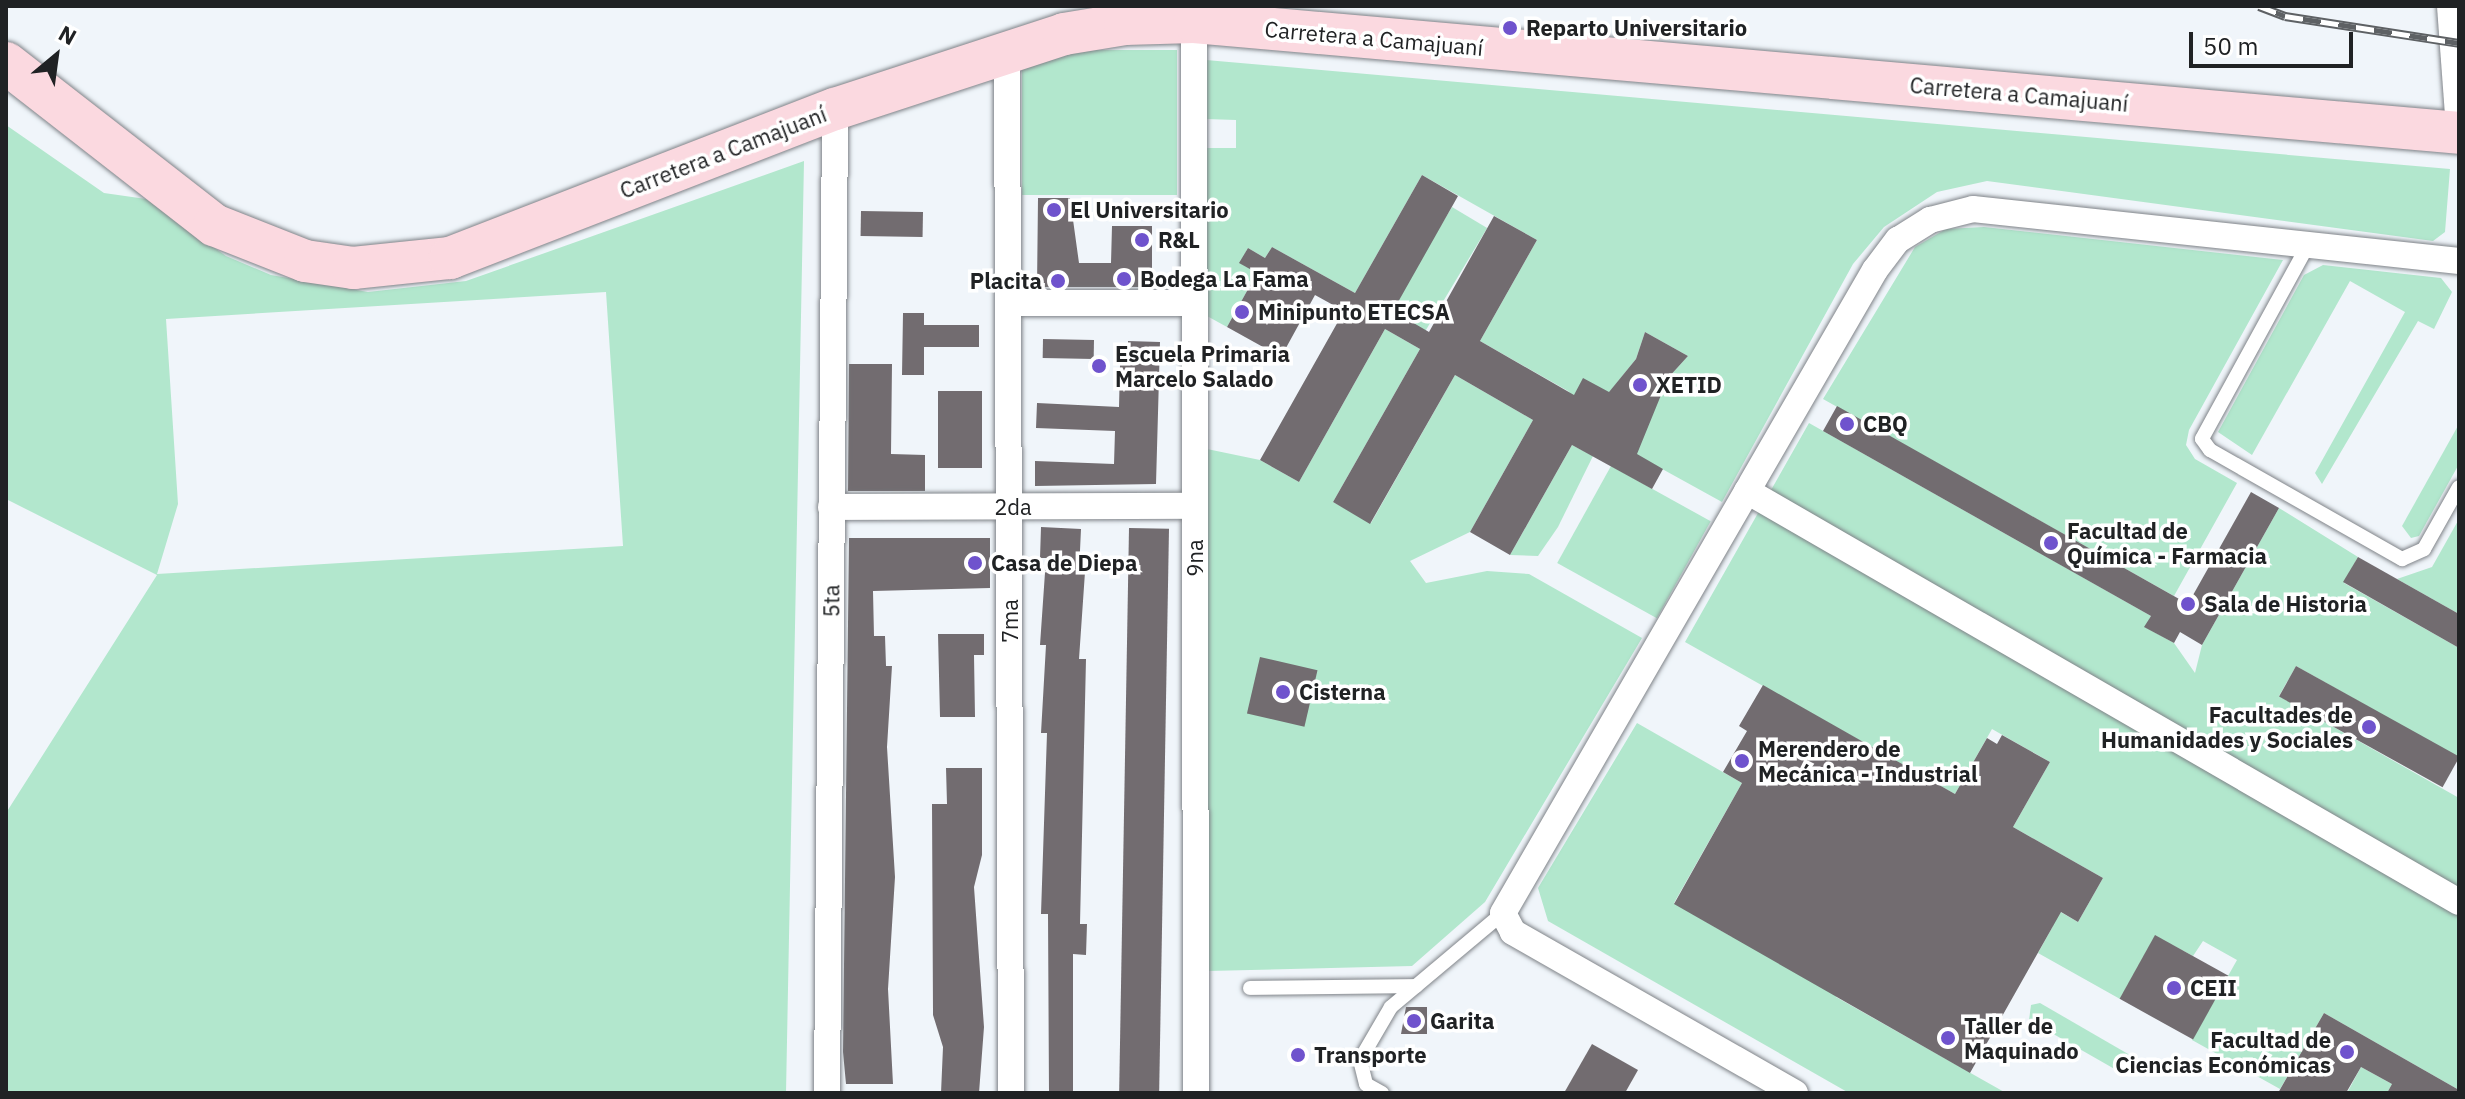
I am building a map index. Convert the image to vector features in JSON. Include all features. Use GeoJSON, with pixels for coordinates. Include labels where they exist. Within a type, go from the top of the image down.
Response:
{"type":"FeatureCollection","features":[{"type":"Feature","properties":{"kind":"main road","name":"Carretera a Camajuaní"},"geometry":{"type":"LineString","coordinates":[[6,63],[214,225],[293,257],[353,268],[450,258],[835,109],[1007,53],[1109,27],[1194,22],[2459,131]]}},
{"type":"Feature","properties":{"kind":"street"},"geometry":{"type":"LineString","coordinates":[[2450,6],[2459,131]]}},
{"type":"Feature","properties":{"kind":"street","name":"9na"},"geometry":{"type":"LineString","coordinates":[[1194,22],[1196,1093]]}},
{"type":"Feature","properties":{"kind":"street","name":"7ma"},"geometry":{"type":"LineString","coordinates":[[1007,53],[1011,1093]]}},
{"type":"Feature","properties":{"kind":"street","name":"5ta"},"geometry":{"type":"LineString","coordinates":[[827,1093],[835,109]]}},
{"type":"Feature","properties":{"kind":"street"},"geometry":{"type":"LineString","coordinates":[[1795,1093],[1763,1085],[1513,932],[1503,913],[1875,270],[1898,240],[1930,220],[1973,209],[2459,261]]}},
{"type":"Feature","properties":{"kind":"street"},"geometry":{"type":"LineString","coordinates":[[1008,303],[1194,303]]}},
{"type":"Feature","properties":{"kind":"street"},"geometry":{"type":"LineString","coordinates":[[1747,491],[2459,902]]}},
{"type":"Feature","properties":{"kind":"street","name":"2da"},"geometry":{"type":"LineString","coordinates":[[831,507],[1194,506]]}},
{"type":"Feature","properties":{"kind":"lane"},"geometry":{"type":"LineString","coordinates":[[2308,245],[2202,439],[2210,450],[2402,559],[2424,549],[2459,487]]}},
{"type":"Feature","properties":{"kind":"lane"},"geometry":{"type":"LineString","coordinates":[[1382,1093],[1366,1084],[1360,1060],[1391,1007],[1503,913]]}},
{"type":"Feature","properties":{"kind":"lane"},"geometry":{"type":"LineString","coordinates":[[1250,988],[1416,986]]}},
{"type":"Feature","properties":{"kind":"green space"},"geometry":{"type":"Polygon","coordinates":[[[1022,50],[1177,50],[1177,195],[1022,195],[1022,50]]]}},
{"type":"Feature","properties":{"kind":"green space"},"geometry":{"type":"Polygon","coordinates":[[[1206,60],[2450,169],[2445,232],[2433,241],[1987,181],[1937,192],[1884,227],[1853,264],[1722,502],[1635,454],[1668,378],[1688,356],[1645,332],[1636,359],[1590,416],[1568,391],[1480,341],[1537,240],[1422,175],[1355,293],[1272,247],[1265,258],[1248,248],[1240,263],[1257,273],[1227,327],[1207,316],[1206,148],[1236,148],[1236,120],[1206,119],[1206,60]]]}},
{"type":"Feature","properties":{"kind":"green space"},"geometry":{"type":"Polygon","coordinates":[[[6,125],[104,193],[146,199],[226,256],[271,275],[368,292],[466,281],[804,161],[786,1093],[6,1093],[6,813],[157,575],[6,499],[6,125]],[[606,292],[166,319],[178,504],[157,574],[623,546],[606,292]]]}},
{"type":"Feature","properties":{"kind":"green space"},"geometry":{"type":"Polygon","coordinates":[[[1452,207],[1487,228],[1425,331],[1390,310],[1452,207]]]}},
{"type":"Feature","properties":{"kind":"green space"},"geometry":{"type":"Polygon","coordinates":[[[1984,227],[2283,260],[2189,430],[2186,445],[2195,459],[2237,483],[2174,596],[1823,399],[1915,247],[1946,229],[1984,227]]]}},
{"type":"Feature","properties":{"kind":"green space"},"geometry":{"type":"Polygon","coordinates":[[[2323,265],[2441,278],[2452,292],[2434,329],[2418,321],[2322,484],[2315,473],[2405,312],[2350,281],[2252,455],[2218,432],[2304,275],[2323,265]]]}},
{"type":"Feature","properties":{"kind":"green space"},"geometry":{"type":"Polygon","coordinates":[[[1385,329],[1420,349],[1333,502],[1371,523],[1455,375],[1533,420],[1470,532],[1410,561],[1426,583],[1487,571],[1529,574],[1642,638],[1485,902],[1412,966],[1208,971],[1207,449],[1260,460],[1299,482],[1385,329]]]}},
{"type":"Feature","properties":{"kind":"green space"},"geometry":{"type":"Polygon","coordinates":[[[1809,423],[2151,616],[2145,627],[2174,643],[2195,673],[2202,645],[2279,508],[2358,557],[2344,583],[2459,648],[2459,758],[2296,666],[2279,696],[2459,798],[2459,1090],[2324,1013],[2280,1089],[2192,1040],[2237,960],[2203,941],[2193,956],[2155,936],[2120,999],[2038,953],[2053,926],[2013,902],[2020,889],[2078,922],[2103,878],[2013,827],[2050,762],[1992,729],[1955,794],[1685,642],[1809,423]]]}},
{"type":"Feature","properties":{"kind":"green space"},"geometry":{"type":"Polygon","coordinates":[[[2459,424],[2459,464],[2419,536],[2411,538],[2402,526],[2459,424]]]}},
{"type":"Feature","properties":{"kind":"green space"},"geometry":{"type":"Polygon","coordinates":[[[1572,445],[1593,456],[1558,527],[1538,556],[1510,555],[1572,445]]]}},
{"type":"Feature","properties":{"kind":"green space"},"geometry":{"type":"Polygon","coordinates":[[[1611,466],[1711,521],[1657,618],[1557,563],[1611,466]]]}},
{"type":"Feature","properties":{"kind":"green space"},"geometry":{"type":"Polygon","coordinates":[[[2459,519],[2459,614],[2397,579],[2432,567],[2459,519]]]}},
{"type":"Feature","properties":{"kind":"green space"},"geometry":{"type":"Polygon","coordinates":[[[1637,723],[1742,783],[1674,903],[1732,937],[1927,835],[1836,997],[2006,1093],[1849,1093],[1548,921],[1538,888],[1637,723]]]}},
{"type":"Feature","properties":{"kind":"green space"},"geometry":{"type":"Polygon","coordinates":[[[2040,1003],[2135,1058],[2134,1074],[2125,1075],[2029,1020],[2031,1005],[2040,1003]]]}},
{"type":"Feature","properties":{"kind":"green space"},"geometry":{"type":"Polygon","coordinates":[[[2361,1067],[2392,1084],[2387,1093],[2347,1093],[2361,1067]]]}},
{"type":"Feature","properties":{"kind":"building"},"geometry":{"type":"Polygon","coordinates":[[[1422,175],[1458,196],[1393,311],[1429,332],[1494,216],[1537,240],[1480,341],[1574,395],[1583,378],[1609,392],[1636,359],[1645,332],[1688,356],[1668,378],[1637,454],[1663,469],[1652,489],[1572,445],[1510,555],[1470,532],[1533,420],[1455,375],[1370,524],[1333,502],[1420,349],[1385,329],[1299,482],[1260,460],[1344,311],[1315,295],[1281,357],[1227,327],[1257,273],[1239,263],[1248,248],[1265,258],[1272,247],[1355,293],[1422,175]]]}},
{"type":"Feature","properties":{"kind":"building"},"geometry":{"type":"Polygon","coordinates":[[[1038,198],[1070,198],[1079,263],[1111,263],[1112,226],[1152,226],[1152,287],[1037,287],[1038,198]]]}},
{"type":"Feature","properties":{"kind":"building"},"geometry":{"type":"Polygon","coordinates":[[[861,211],[923,212],[923,237],[861,236],[861,211]]]}},
{"type":"Feature","properties":{"kind":"building"},"geometry":{"type":"Polygon","coordinates":[[[903,313],[924,313],[924,325],[979,325],[979,347],[924,347],[924,375],[902,375],[903,313]]]}},
{"type":"Feature","properties":{"kind":"building"},"geometry":{"type":"Polygon","coordinates":[[[1043,339],[1094,340],[1094,359],[1043,358],[1043,339]]]}},
{"type":"Feature","properties":{"kind":"building"},"geometry":{"type":"Polygon","coordinates":[[[1128,341],[1160,342],[1156,484],[1035,486],[1035,461],[1114,464],[1115,431],[1036,428],[1037,403],[1119,407],[1120,365],[1128,365],[1128,341]]]}},
{"type":"Feature","properties":{"kind":"building"},"geometry":{"type":"Polygon","coordinates":[[[849,364],[892,364],[891,454],[925,455],[925,491],[848,491],[849,364]]]}},
{"type":"Feature","properties":{"kind":"building"},"geometry":{"type":"Polygon","coordinates":[[[938,391],[982,391],[982,468],[938,468],[938,391]]]}},
{"type":"Feature","properties":{"kind":"building","name":"Facultad de Química - Farmacia"},"geometry":{"type":"Polygon","coordinates":[[[1837,406],[2188,604],[2251,492],[2279,508],[2202,645],[2180,632],[2174,643],[2144,627],[2151,616],[1823,431],[1837,406]]]}},
{"type":"Feature","properties":{"kind":"building"},"geometry":{"type":"Polygon","coordinates":[[[1041,527],[1081,529],[1079,572],[1085,572],[1079,659],[1086,659],[1080,924],[1087,924],[1086,955],[1073,954],[1073,1093],[1049,1093],[1048,914],[1041,914],[1047,733],[1041,733],[1046,645],[1040,645],[1046,558],[1040,558],[1041,527]]]}},
{"type":"Feature","properties":{"kind":"building"},"geometry":{"type":"Polygon","coordinates":[[[1129,528],[1169,529],[1159,1092],[1119,1091],[1129,528]]]}},
{"type":"Feature","properties":{"kind":"building"},"geometry":{"type":"Polygon","coordinates":[[[849,538],[990,538],[990,588],[873,591],[874,636],[885,636],[886,666],[892,666],[887,747],[895,877],[888,989],[893,1084],[846,1084],[843,1052],[849,538]]]}},
{"type":"Feature","properties":{"kind":"building"},"geometry":{"type":"Polygon","coordinates":[[[2358,557],[2459,614],[2459,648],[2343,582],[2358,557]]]}},
{"type":"Feature","properties":{"kind":"building"},"geometry":{"type":"Polygon","coordinates":[[[938,634],[984,634],[984,655],[974,655],[975,717],[940,717],[938,634]]]}},
{"type":"Feature","properties":{"kind":"building","name":"Cisterna"},"geometry":{"type":"Polygon","coordinates":[[[1260,657],[1317,670],[1304,727],[1247,714],[1260,657]]]}},
{"type":"Feature","properties":{"kind":"building","name":"Facultades de Humanidades y Sociales"},"geometry":{"type":"Polygon","coordinates":[[[2296,666],[2459,756],[2443,787],[2279,697],[2296,666]]]}},
{"type":"Feature","properties":{"kind":"building"},"geometry":{"type":"Polygon","coordinates":[[[1763,685],[1955,794],[1987,738],[1997,744],[2002,735],[2050,762],[2013,827],[2103,878],[2078,922],[2061,912],[1970,1073],[1674,904],[1742,783],[1723,772],[1747,731],[1739,726],[1763,685]]]}},
{"type":"Feature","properties":{"kind":"building"},"geometry":{"type":"Polygon","coordinates":[[[946,768],[982,768],[982,855],[974,887],[984,1027],[979,1093],[941,1093],[943,1047],[933,1015],[932,804],[947,804],[946,768]]]}},
{"type":"Feature","properties":{"kind":"building","name":"CEII"},"geometry":{"type":"Polygon","coordinates":[[[2155,935],[2228,976],[2193,1040],[2120,999],[2155,935]]]}},
{"type":"Feature","properties":{"kind":"building","name":"Garita"},"geometry":{"type":"Polygon","coordinates":[[[1406,1007],[1427,1007],[1427,1034],[1401,1034],[1406,1007]]]}},
{"type":"Feature","properties":{"kind":"building","name":"Facultad de Ciencias Económicas"},"geometry":{"type":"Polygon","coordinates":[[[2324,1013],[2459,1090],[2459,1093],[2387,1093],[2392,1084],[2361,1067],[2346,1093],[2278,1093],[2324,1013]]]}},
{"type":"Feature","properties":{"kind":"building"},"geometry":{"type":"Polygon","coordinates":[[[1592,1044],[1638,1070],[1625,1093],[1564,1093],[1592,1044]]]}},
{"type":"Feature","properties":{"kind":"railway"},"geometry":{"type":"LineString","coordinates":[[2259,6],[2285,16],[2459,43]]}},
{"type":"Feature","properties":{"kind":"place","name":"Reparto Universitario"},"geometry":{"type":"Point","coordinates":[1510,28]}},
{"type":"Feature","properties":{"kind":"place","name":"El Universitario"},"geometry":{"type":"Point","coordinates":[1054,210]}},
{"type":"Feature","properties":{"kind":"place","name":"R&L"},"geometry":{"type":"Point","coordinates":[1142,240]}},
{"type":"Feature","properties":{"kind":"place","name":"Bodega La Fama"},"geometry":{"type":"Point","coordinates":[1124,279]}},
{"type":"Feature","properties":{"kind":"place","name":"Placita"},"geometry":{"type":"Point","coordinates":[1058,281]}},
{"type":"Feature","properties":{"kind":"place","name":"Minipunto ETECSA"},"geometry":{"type":"Point","coordinates":[1242,312]}},
{"type":"Feature","properties":{"kind":"place","name":"Escuela Primaria Marcelo Salado"},"geometry":{"type":"Point","coordinates":[1099,366]}},
{"type":"Feature","properties":{"kind":"place","name":"XETID"},"geometry":{"type":"Point","coordinates":[1640,385]}},
{"type":"Feature","properties":{"kind":"place","name":"CBQ"},"geometry":{"type":"Point","coordinates":[1847,424]}},
{"type":"Feature","properties":{"kind":"place","name":"Facultad de Química - Farmacia"},"geometry":{"type":"Point","coordinates":[2051,543]}},
{"type":"Feature","properties":{"kind":"place","name":"Casa de Diepa"},"geometry":{"type":"Point","coordinates":[975,563]}},
{"type":"Feature","properties":{"kind":"place","name":"Sala de Historia"},"geometry":{"type":"Point","coordinates":[2188,604]}},
{"type":"Feature","properties":{"kind":"place","name":"Cisterna"},"geometry":{"type":"Point","coordinates":[1283,692]}},
{"type":"Feature","properties":{"kind":"place","name":"Facultades de Humanidades y Sociales"},"geometry":{"type":"Point","coordinates":[2369,727]}},
{"type":"Feature","properties":{"kind":"place","name":"Merendero de Mecánica - Industrial"},"geometry":{"type":"Point","coordinates":[1742,761]}},
{"type":"Feature","properties":{"kind":"place","name":"CEII"},"geometry":{"type":"Point","coordinates":[2174,988]}},
{"type":"Feature","properties":{"kind":"place","name":"Garita"},"geometry":{"type":"Point","coordinates":[1414,1021]}},
{"type":"Feature","properties":{"kind":"place","name":"Taller de Maquinado"},"geometry":{"type":"Point","coordinates":[1948,1038]}},
{"type":"Feature","properties":{"kind":"place","name":"Facultad de Ciencias Económicas"},"geometry":{"type":"Point","coordinates":[2347,1052]}},
{"type":"Feature","properties":{"kind":"place","name":"Transporte"},"geometry":{"type":"Point","coordinates":[1298,1055]}}]}
